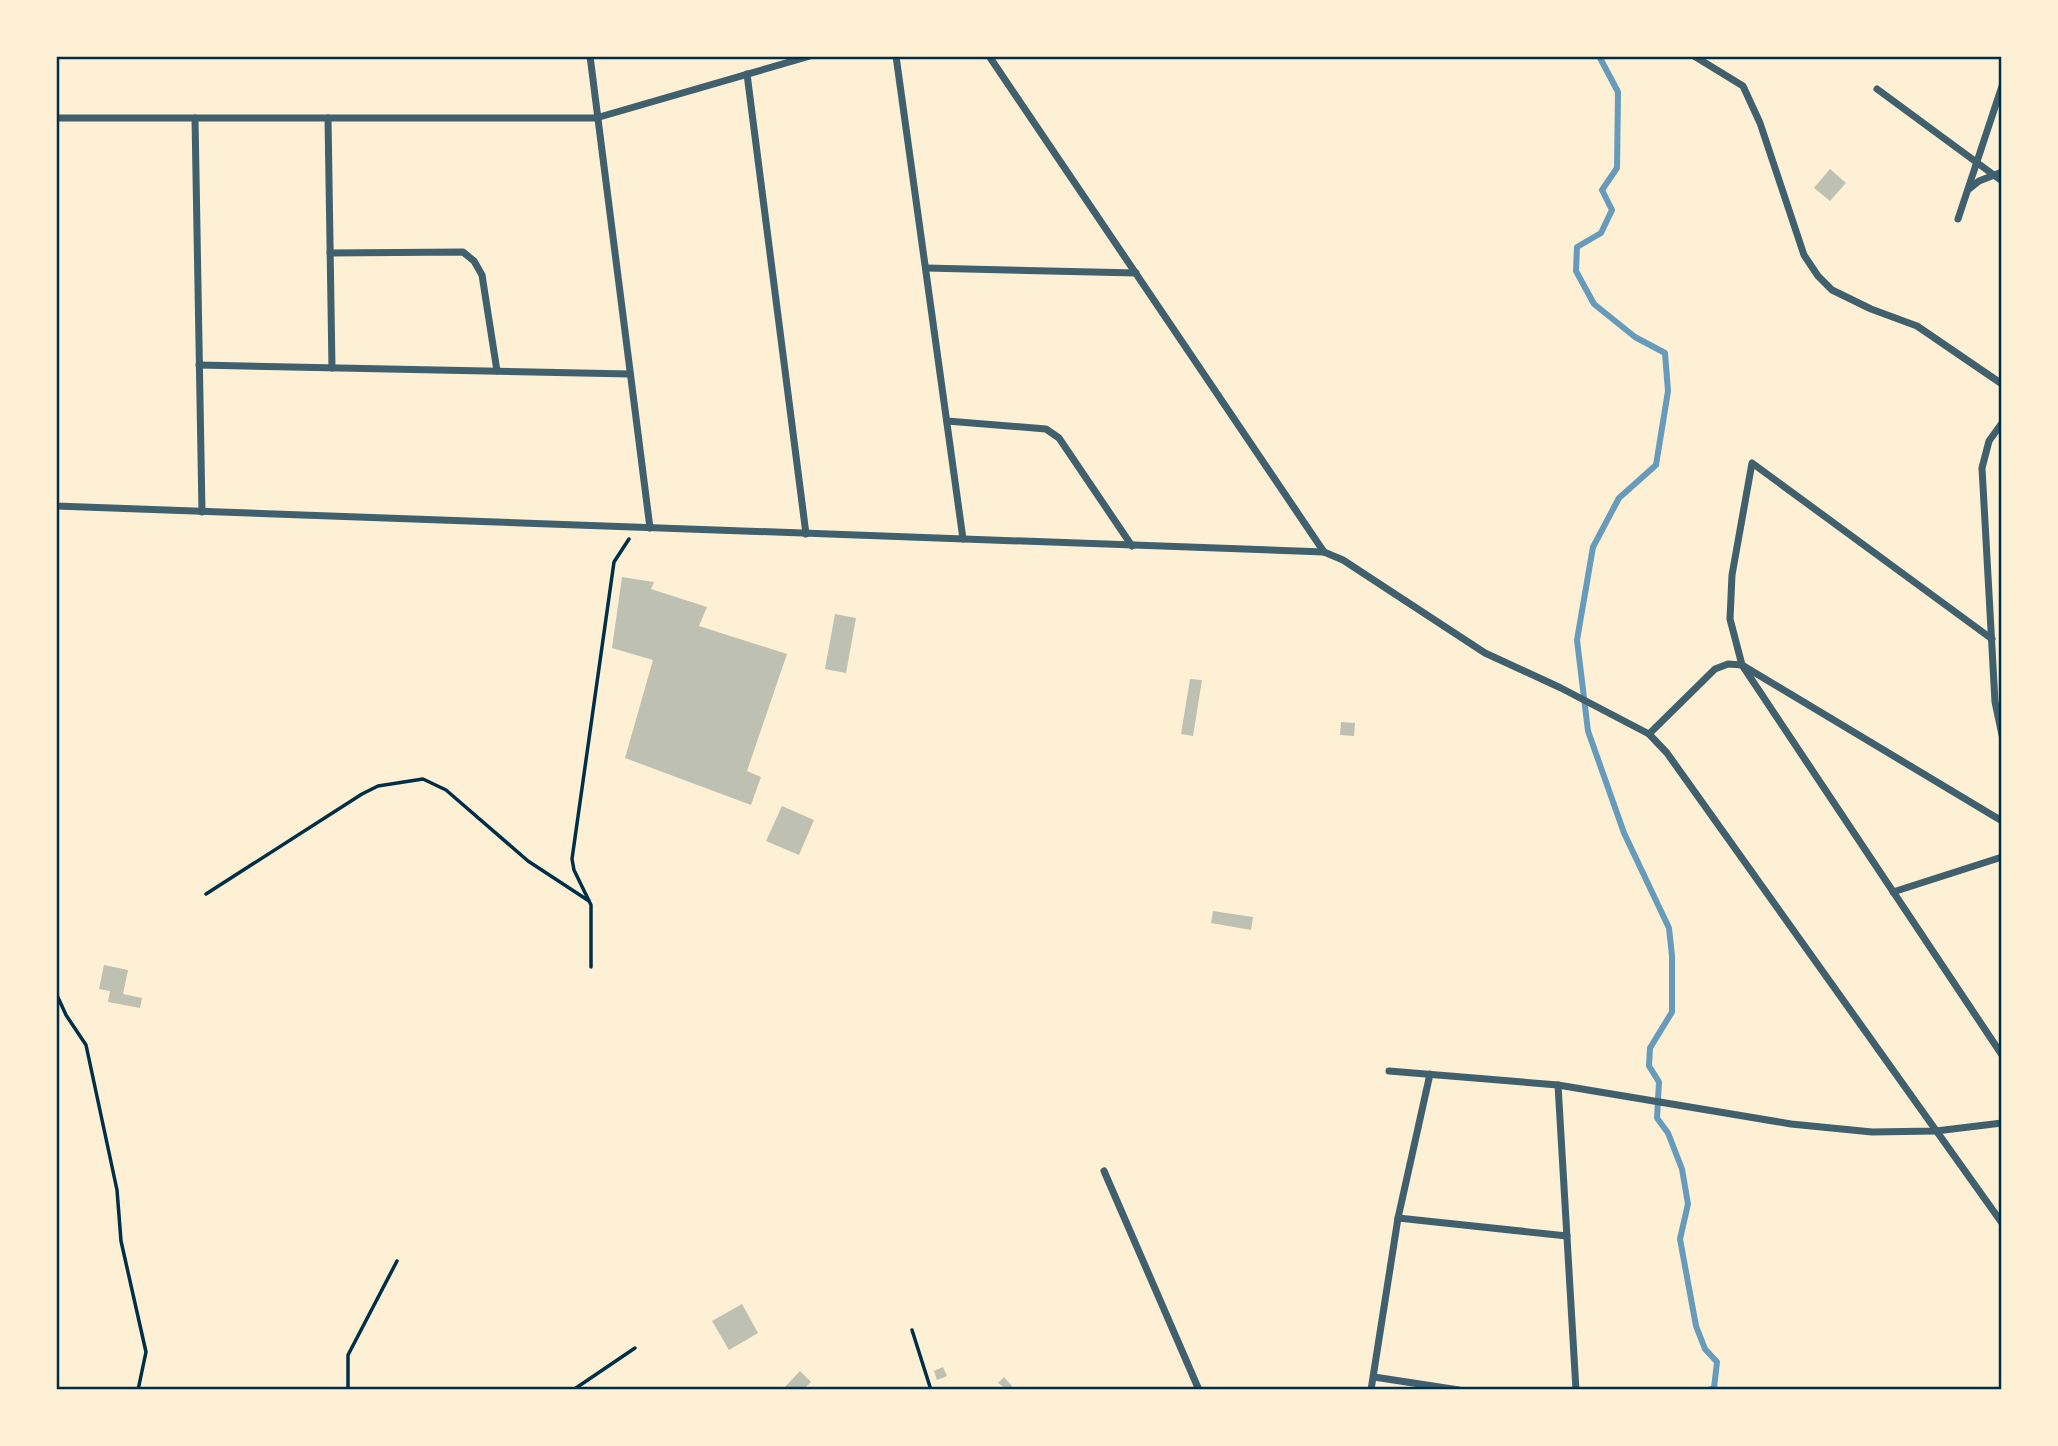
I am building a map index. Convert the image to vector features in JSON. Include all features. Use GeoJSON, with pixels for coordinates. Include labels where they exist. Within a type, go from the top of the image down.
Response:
{"type":"FeatureCollection","features":[{"type":"Feature","properties":{"kind":"street"},"geometry":{"type":"LineString","coordinates":[[590,56],[650,528]]}},
{"type":"Feature","properties":{"kind":"street"},"geometry":{"type":"LineString","coordinates":[[56,118],[596,118],[810,56]]}},
{"type":"Feature","properties":{"kind":"street"},"geometry":{"type":"LineString","coordinates":[[896,56],[963,539]]}},
{"type":"Feature","properties":{"kind":"street"},"geometry":{"type":"LineString","coordinates":[[989,56],[1324,552]]}},
{"type":"Feature","properties":{"kind":"street"},"geometry":{"type":"LineString","coordinates":[[1694,56],[1743,86],[1760,123],[1804,255],[1818,276],[1832,290],[1871,309],[1917,326],[2002,384]]}},
{"type":"Feature","properties":{"kind":"street"},"geometry":{"type":"LineString","coordinates":[[747,74],[806,534]]}},
{"type":"Feature","properties":{"kind":"street"},"geometry":{"type":"LineString","coordinates":[[1958,219],[2002,86]]}},
{"type":"Feature","properties":{"kind":"street"},"geometry":{"type":"LineString","coordinates":[[1877,89],[1976,162],[1998,174],[2002,181]]}},
{"type":"Feature","properties":{"kind":"street"},"geometry":{"type":"LineString","coordinates":[[195,118],[202,512]]}},
{"type":"Feature","properties":{"kind":"street"},"geometry":{"type":"LineString","coordinates":[[328,118],[332,368]]}},
{"type":"Feature","properties":{"kind":"street"},"geometry":{"type":"LineString","coordinates":[[1967,190],[1979,181],[1998,174]]}},
{"type":"Feature","properties":{"kind":"street"},"geometry":{"type":"LineString","coordinates":[[330,253],[463,252],[474,261],[482,275],[497,371]]}},
{"type":"Feature","properties":{"kind":"street"},"geometry":{"type":"LineString","coordinates":[[926,268],[1136,273]]}},
{"type":"Feature","properties":{"kind":"street"},"geometry":{"type":"LineString","coordinates":[[199,365],[630,374]]}},
{"type":"Feature","properties":{"kind":"street"},"geometry":{"type":"LineString","coordinates":[[947,421],[1046,429],[1059,439],[1132,546]]}},
{"type":"Feature","properties":{"kind":"street"},"geometry":{"type":"LineString","coordinates":[[2002,423],[1989,441],[1982,468],[1996,702],[2002,735]]}},
{"type":"Feature","properties":{"kind":"street"},"geometry":{"type":"LineString","coordinates":[[1992,639],[1752,463],[1732,575],[1730,619],[1742,665],[2002,1055]]}},
{"type":"Feature","properties":{"kind":"street"},"geometry":{"type":"LineString","coordinates":[[56,506],[1324,552],[1343,560],[1485,653],[1561,688],[1649,734],[1667,753],[2002,1223]]}},
{"type":"Feature","properties":{"kind":"street"},"geometry":{"type":"LineString","coordinates":[[1649,734],[1715,669],[1728,664],[1742,665],[2002,821]]}},
{"type":"Feature","properties":{"kind":"street"},"geometry":{"type":"LineString","coordinates":[[1893,892],[2002,857]]}},
{"type":"Feature","properties":{"kind":"street"},"geometry":{"type":"LineString","coordinates":[[1389,1071],[1558,1085],[1791,1124],[1872,1132],[1936,1131],[2002,1123]]}},
{"type":"Feature","properties":{"kind":"street"},"geometry":{"type":"LineString","coordinates":[[1371,1390],[1398,1218],[1430,1074]]}},
{"type":"Feature","properties":{"kind":"street"},"geometry":{"type":"LineString","coordinates":[[1558,1085],[1576,1390]]}},
{"type":"Feature","properties":{"kind":"street"},"geometry":{"type":"LineString","coordinates":[[1104,1171],[1199,1390]]}},
{"type":"Feature","properties":{"kind":"street"},"geometry":{"type":"LineString","coordinates":[[1398,1218],[1567,1236]]}},
{"type":"Feature","properties":{"kind":"street"},"geometry":{"type":"LineString","coordinates":[[1374,1377],[1459,1390]]}},
{"type":"Feature","properties":{"kind":"path"},"geometry":{"type":"LineString","coordinates":[[591,967],[589,901],[574,870],[572,859],[614,562],[635,527]]}},
{"type":"Feature","properties":{"kind":"path"},"geometry":{"type":"LineString","coordinates":[[206,894],[362,794],[378,786],[423,779],[446,790],[528,861],[589,901]]}},
{"type":"Feature","properties":{"kind":"path"},"geometry":{"type":"LineString","coordinates":[[56,993],[66,1015],[86,1045],[117,1190],[121,1241],[146,1352],[138,1390]]}},
{"type":"Feature","properties":{"kind":"path"},"geometry":{"type":"LineString","coordinates":[[348,1390],[348,1355],[397,1261]]}},
{"type":"Feature","properties":{"kind":"path"},"geometry":{"type":"LineString","coordinates":[[912,1330],[931,1390]]}},
{"type":"Feature","properties":{"kind":"path"},"geometry":{"type":"LineString","coordinates":[[573,1390],[635,1348]]}},
{"type":"Feature","properties":{"kind":"building"},"geometry":{"type":"Polygon","coordinates":[[[1830,169],[1846,183],[1830,201],[1814,188],[1830,169]]]}},
{"type":"Feature","properties":{"kind":"building"},"geometry":{"type":"Polygon","coordinates":[[[622,577],[654,582],[651,589],[707,607],[699,626],[787,654],[747,771],[761,777],[751,805],[625,758],[653,660],[612,648],[622,577]]]}},
{"type":"Feature","properties":{"kind":"building"},"geometry":{"type":"Polygon","coordinates":[[[835,614],[856,618],[846,673],[825,669],[835,614]]]}},
{"type":"Feature","properties":{"kind":"building"},"geometry":{"type":"Polygon","coordinates":[[[1190,679],[1202,680],[1193,736],[1181,734],[1190,679]]]}},
{"type":"Feature","properties":{"kind":"building"},"geometry":{"type":"Polygon","coordinates":[[[1341,722],[1355,723],[1354,736],[1340,735],[1341,722]]]}},
{"type":"Feature","properties":{"kind":"building"},"geometry":{"type":"Polygon","coordinates":[[[782,806],[814,820],[799,855],[766,841],[782,806]]]}},
{"type":"Feature","properties":{"kind":"building"},"geometry":{"type":"Polygon","coordinates":[[[1213,911],[1253,917],[1251,930],[1211,923],[1213,911]]]}},
{"type":"Feature","properties":{"kind":"building"},"geometry":{"type":"Polygon","coordinates":[[[104,965],[128,970],[123,994],[142,998],[140,1008],[108,1002],[110,991],[99,989],[104,965]]]}},
{"type":"Feature","properties":{"kind":"building"},"geometry":{"type":"Polygon","coordinates":[[[742,1304],[758,1333],[729,1350],[712,1321],[742,1304]]]}},
{"type":"Feature","properties":{"kind":"building"},"geometry":{"type":"Polygon","coordinates":[[[943,1367],[947,1376],[937,1380],[934,1371],[943,1367]]]}},
{"type":"Feature","properties":{"kind":"building"},"geometry":{"type":"Polygon","coordinates":[[[800,1371],[811,1382],[803,1390],[782,1390],[800,1371]]]}},
{"type":"Feature","properties":{"kind":"building"},"geometry":{"type":"Polygon","coordinates":[[[1004,1377],[1012,1386],[1008,1390],[998,1383],[1004,1377]]]}},
{"type":"Feature","properties":{"kind":"waterway"},"geometry":{"type":"LineString","coordinates":[[1599,56],[1618,92],[1617,168],[1602,190],[1612,210],[1601,233],[1577,247],[1576,271],[1594,304],[1635,337],[1665,353],[1668,391],[1656,465],[1619,498],[1593,547],[1577,640],[1588,731],[1624,833],[1669,928],[1672,1012],[1650,1048],[1649,1066],[1659,1082],[1657,1118],[1668,1133],[1682,1169],[1688,1204],[1680,1239],[1696,1326],[1705,1349],[1717,1362],[1714,1388],[1708,1390]]}}]}
